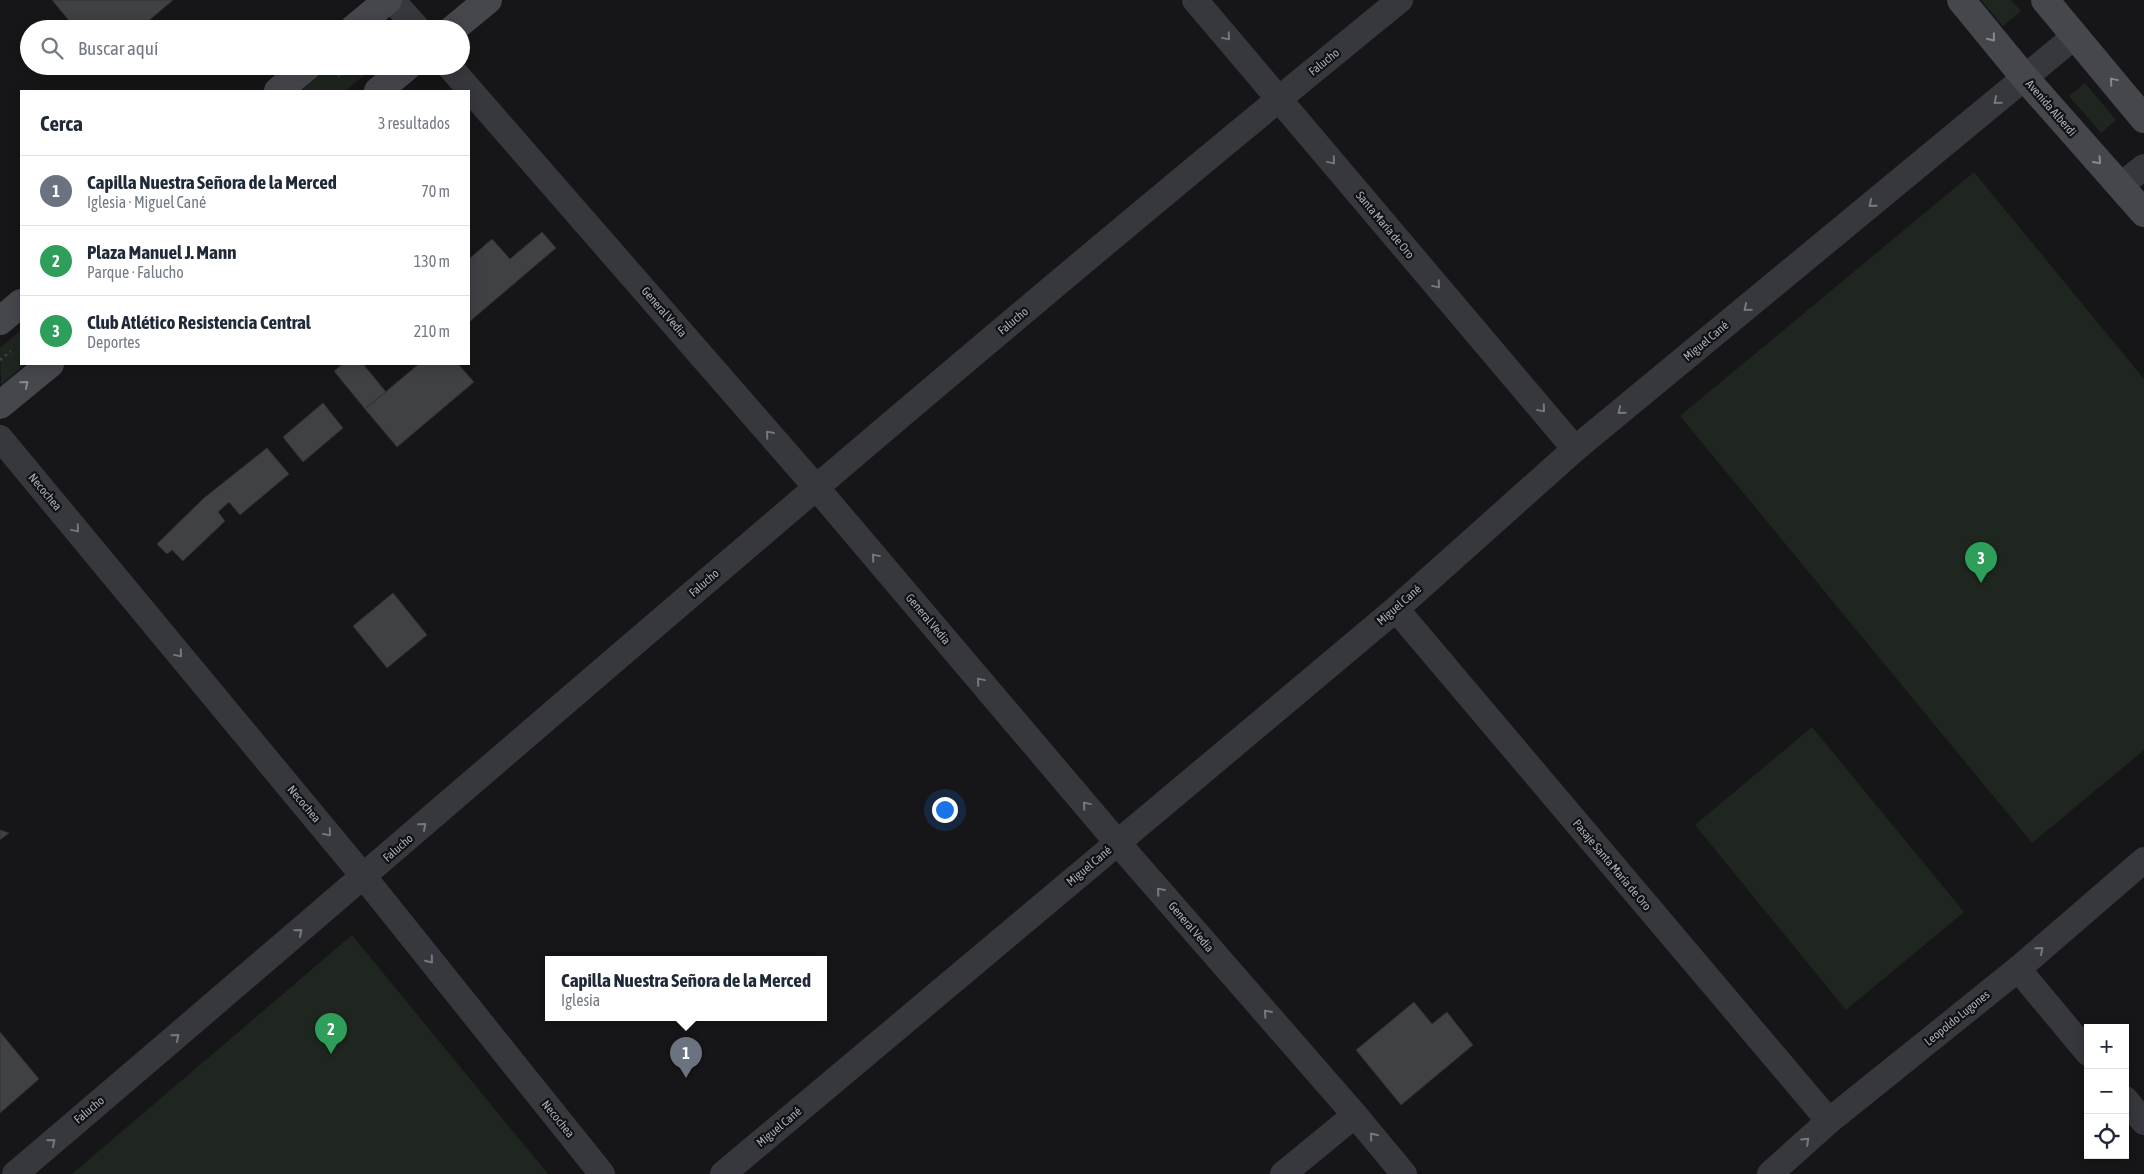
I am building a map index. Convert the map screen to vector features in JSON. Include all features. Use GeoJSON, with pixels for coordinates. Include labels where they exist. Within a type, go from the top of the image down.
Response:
{"type":"FeatureCollection","features":[{"type":"Feature","properties":{"kind":"main road"},"geometry":{"type":"LineString","coordinates":[[364,20],[388,0]]}},
{"type":"Feature","properties":{"kind":"main road"},"geometry":{"type":"LineString","coordinates":[[464,20],[488,0]]}},
{"type":"Feature","properties":{"kind":"main road","name":"Avenida Alberdi"},"geometry":{"type":"LineString","coordinates":[[1961,0],[2025,78],[2144,214]]}},
{"type":"Feature","properties":{"kind":"main road"},"geometry":{"type":"LineString","coordinates":[[2044,0],[2144,119]]}},
{"type":"Feature","properties":{"kind":"main road"},"geometry":{"type":"LineString","coordinates":[[279,90],[297,75]]}},
{"type":"Feature","properties":{"kind":"main road"},"geometry":{"type":"LineString","coordinates":[[379,90],[397,75]]}},
{"type":"Feature","properties":{"kind":"main road"},"geometry":{"type":"LineString","coordinates":[[0,321],[20,304]]}},
{"type":"Feature","properties":{"kind":"main road"},"geometry":{"type":"LineString","coordinates":[[0,405],[49,365]]}},
{"type":"Feature","properties":{"kind":"street"},"geometry":{"type":"LineString","coordinates":[[392,0],[410,20]]}},
{"type":"Feature","properties":{"kind":"street","name":"Santa María de Oro"},"geometry":{"type":"LineString","coordinates":[[1195,0],[1576,449]]}},
{"type":"Feature","properties":{"kind":"street","name":"Falucho"},"geometry":{"type":"LineString","coordinates":[[15,1174],[364,877],[815,486],[1400,0]]}},
{"type":"Feature","properties":{"kind":"street","name":"Miguel Cané"},"geometry":{"type":"LineString","coordinates":[[723,1174],[1396,609],[1576,449],[2075,36]]}},
{"type":"Feature","properties":{"kind":"street","name":"General Vedia"},"geometry":{"type":"LineString","coordinates":[[458,75],[815,486],[1117,842],[1355,1115],[1404,1174]]}},
{"type":"Feature","properties":{"kind":"street"},"geometry":{"type":"LineString","coordinates":[[2120,186],[2144,167]]}},
{"type":"Feature","properties":{"kind":"street","name":"Necochea"},"geometry":{"type":"LineString","coordinates":[[0,438],[364,877],[602,1174]]}},
{"type":"Feature","properties":{"kind":"street","name":"Pasaje Santa María de Oro"},"geometry":{"type":"LineString","coordinates":[[1396,609],[1829,1121]]}},
{"type":"Feature","properties":{"kind":"street","name":"Leopoldo Lugones"},"geometry":{"type":"LineString","coordinates":[[1782,1170],[1829,1121],[2018,969],[2144,860]]}},
{"type":"Feature","properties":{"kind":"street"},"geometry":{"type":"LineString","coordinates":[[2018,969],[2084,1048]]}},
{"type":"Feature","properties":{"kind":"street"},"geometry":{"type":"LineString","coordinates":[[2129,1104],[2144,1122]]}},
{"type":"Feature","properties":{"kind":"street"},"geometry":{"type":"LineString","coordinates":[[1283,1174],[1355,1115]]}},
{"type":"Feature","properties":{"kind":"shaded area"},"geometry":{"type":"Polygon","coordinates":[[[1981,0],[2011,0],[2021,11],[2003,26],[1981,0]]]}},
{"type":"Feature","properties":{"kind":"shaded area"},"geometry":{"type":"Polygon","coordinates":[[[320,75],[364,75],[346,90],[302,90],[320,75]]]}},
{"type":"Feature","properties":{"kind":"shaded area"},"geometry":{"type":"Polygon","coordinates":[[[2085,83],[2116,120],[2101,133],[2069,96],[2085,83]]]}},
{"type":"Feature","properties":{"kind":"shaded area"},"geometry":{"type":"Polygon","coordinates":[[[1974,172],[2144,379],[2144,750],[2032,843],[1680,416],[1974,172]]]}},
{"type":"Feature","properties":{"kind":"shaded area"},"geometry":{"type":"Polygon","coordinates":[[[20,331],[20,365],[24,365],[1,385],[0,348],[20,331]]]}},
{"type":"Feature","properties":{"kind":"shaded area"},"geometry":{"type":"Polygon","coordinates":[[[1812,727],[1964,912],[1846,1010],[1695,825],[1812,727]]]}},
{"type":"Feature","properties":{"kind":"shaded area"},"geometry":{"type":"Polygon","coordinates":[[[352,935],[548,1174],[72,1174],[352,935]]]}},
{"type":"Feature","properties":{"kind":"building"},"geometry":{"type":"Polygon","coordinates":[[[52,0],[173,0],[150,20],[69,20],[52,0]]]}},
{"type":"Feature","properties":{"kind":"building"},"geometry":{"type":"Polygon","coordinates":[[[542,232],[556,248],[470,321],[470,258],[492,239],[510,259],[542,232]]]}},
{"type":"Feature","properties":{"kind":"building"},"geometry":{"type":"Polygon","coordinates":[[[342,365],[364,365],[386,392],[365,409],[334,371],[342,365]]]}},
{"type":"Feature","properties":{"kind":"building"},"geometry":{"type":"Polygon","coordinates":[[[418,365],[459,365],[474,382],[397,447],[365,409],[418,365]]]}},
{"type":"Feature","properties":{"kind":"building"},"geometry":{"type":"Polygon","coordinates":[[[323,403],[343,428],[303,462],[283,437],[323,403]]]}},
{"type":"Feature","properties":{"kind":"building"},"geometry":{"type":"Polygon","coordinates":[[[267,448],[289,474],[240,515],[229,502],[218,512],[225,521],[183,561],[172,550],[167,554],[157,544],[204,498],[267,448]]]}},
{"type":"Feature","properties":{"kind":"building"},"geometry":{"type":"Polygon","coordinates":[[[393,593],[427,635],[387,668],[353,626],[393,593]]]}},
{"type":"Feature","properties":{"kind":"building"},"geometry":{"type":"Polygon","coordinates":[[[0,830],[9,833],[0,840],[0,830]]]}},
{"type":"Feature","properties":{"kind":"building"},"geometry":{"type":"Polygon","coordinates":[[[1414,1002],[1432,1024],[1447,1012],[1473,1045],[1401,1105],[1356,1050],[1414,1002]]]}},
{"type":"Feature","properties":{"kind":"building"},"geometry":{"type":"Polygon","coordinates":[[[0,1032],[39,1079],[0,1113],[0,1032]]]}},
{"type":"Feature","properties":{"kind":"place","name":"Club Atlético Resistencia Central"},"geometry":{"type":"Point","coordinates":[1981,583]}},
{"type":"Feature","properties":{"kind":"place","name":"Plaza Manuel J. Mann"},"geometry":{"type":"Point","coordinates":[331,1054]}},
{"type":"Feature","properties":{"kind":"place","name":"Capilla Nuestra Señora de la Merced"},"geometry":{"type":"Point","coordinates":[686,1078]}}]}
